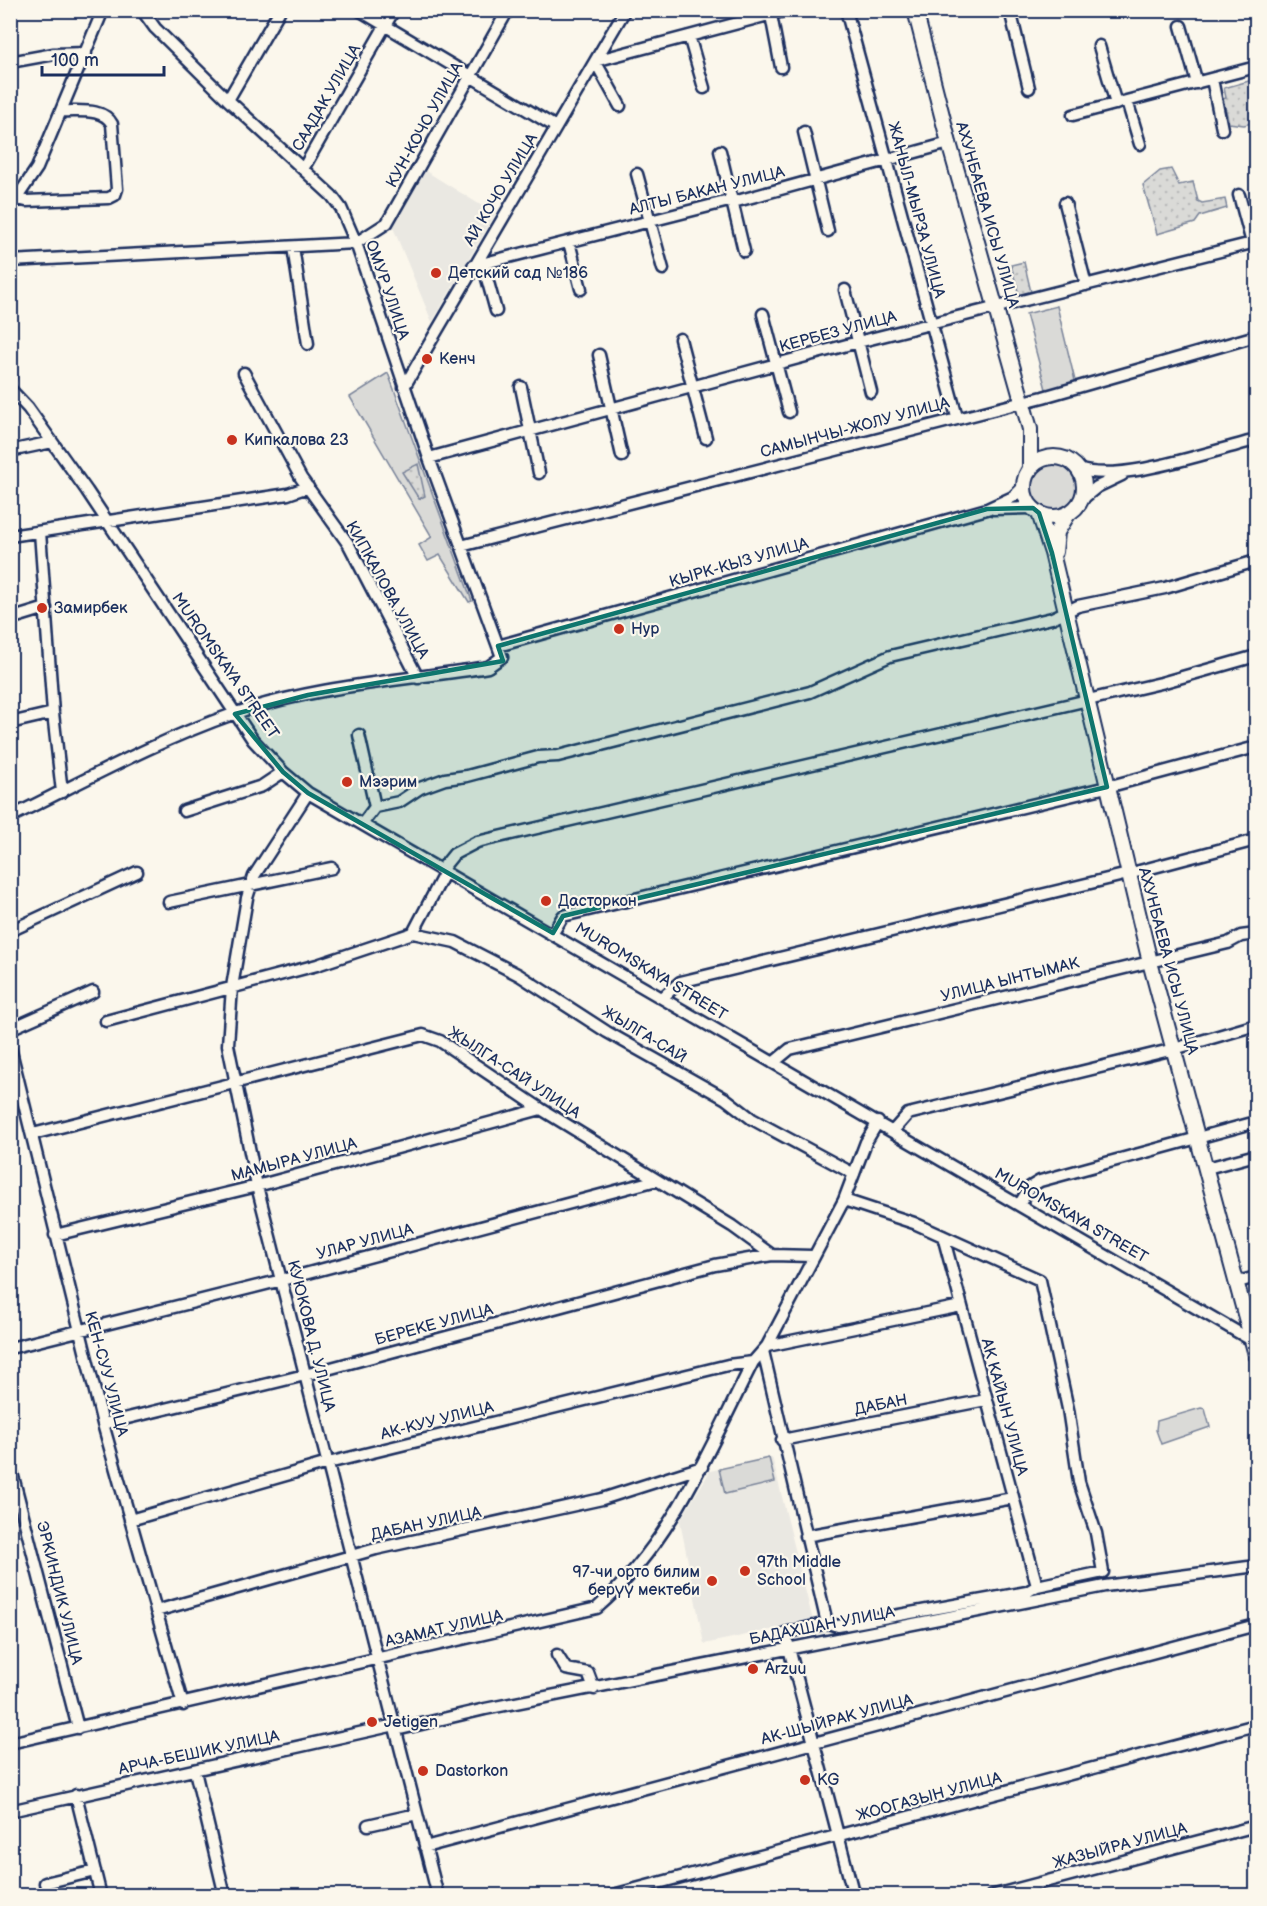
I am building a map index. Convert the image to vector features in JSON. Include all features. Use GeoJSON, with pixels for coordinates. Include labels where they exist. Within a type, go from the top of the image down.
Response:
{"type":"FeatureCollection","features":[{"type":"Feature","properties":{"kind":"main road","name":"АХУНБАЕВА ИСЫ УЛИЦА"},"geometry":{"type":"LineString","coordinates":[[915,10],[949,143],[1023,401],[1030,429],[1030,470]]}},
{"type":"Feature","properties":{"kind":"main road","name":"АХУНБАЕВА ИСЫ УЛИЦА"},"geometry":{"type":"LineString","coordinates":[[1030,429],[1039,444],[1053,458]]}},
{"type":"Feature","properties":{"kind":"main road"},"geometry":{"type":"LineString","coordinates":[[1053,458],[1067,460],[1078,469],[1083,482],[1081,500],[1068,514],[1055,517],[1036,511],[1026,498],[1024,486],[1030,470],[1040,461],[1053,458]]}},
{"type":"Feature","properties":{"kind":"main road","name":"АХУНБАЕВА ИСЫ УЛИЦА"},"geometry":{"type":"LineString","coordinates":[[1036,511],[1057,572],[1150,962],[1257,1355]]}},
{"type":"Feature","properties":{"kind":"main road","name":"АХУНБАЕВА ИСЫ УЛИЦА"},"geometry":{"type":"LineString","coordinates":[[1057,572],[1057,532],[1068,514]]}},
{"type":"Feature","properties":{"kind":"street"},"geometry":{"type":"LineString","coordinates":[[12,201],[37,168],[103,10]]}},
{"type":"Feature","properties":{"kind":"street","name":"ОМУР УЛИЦА"},"geometry":{"type":"LineString","coordinates":[[142,10],[155,28],[341,208],[356,243],[429,458],[498,646]]}},
{"type":"Feature","properties":{"kind":"street"},"geometry":{"type":"LineString","coordinates":[[228,100],[279,10]]}},
{"type":"Feature","properties":{"kind":"street"},"geometry":{"type":"LineString","coordinates":[[359,10],[556,127]]}},
{"type":"Feature","properties":{"kind":"street","name":"СААДАК УЛИЦА"},"geometry":{"type":"LineString","coordinates":[[303,169],[394,10]]}},
{"type":"Feature","properties":{"kind":"street","name":"КУН-КОЧО УЛИЦА"},"geometry":{"type":"LineString","coordinates":[[356,243],[387,223],[508,10]]}},
{"type":"Feature","properties":{"kind":"street","name":"АЙ КОЧО УЛИЦА"},"geometry":{"type":"LineString","coordinates":[[404,387],[478,265],[625,10]]}},
{"type":"Feature","properties":{"kind":"street"},"geometry":{"type":"LineString","coordinates":[[620,106],[595,61],[787,10]]}},
{"type":"Feature","properties":{"kind":"street","name":"ЖАНЫЛ-МЫРЗА УЛИЦА"},"geometry":{"type":"LineString","coordinates":[[846,10],[957,417]]}},
{"type":"Feature","properties":{"kind":"street"},"geometry":{"type":"LineString","coordinates":[[1010,10],[1029,87]]}},
{"type":"Feature","properties":{"kind":"street"},"geometry":{"type":"LineString","coordinates":[[770,13],[781,67]]}},
{"type":"Feature","properties":{"kind":"street"},"geometry":{"type":"LineString","coordinates":[[1181,26],[1197,83]]}},
{"type":"Feature","properties":{"kind":"street"},"geometry":{"type":"LineString","coordinates":[[689,36],[704,88]]}},
{"type":"Feature","properties":{"kind":"street"},"geometry":{"type":"LineString","coordinates":[[1100,46],[1140,144]]}},
{"type":"Feature","properties":{"kind":"street"},"geometry":{"type":"LineString","coordinates":[[10,62],[54,54],[86,53]]}},
{"type":"Feature","properties":{"kind":"street"},"geometry":{"type":"LineString","coordinates":[[1073,115],[1257,67]]}},
{"type":"Feature","properties":{"kind":"street"},"geometry":{"type":"LineString","coordinates":[[1212,79],[1222,129]]}},
{"type":"Feature","properties":{"kind":"street"},"geometry":{"type":"LineString","coordinates":[[12,201],[109,198],[115,195],[117,189],[114,146],[108,117],[101,113],[61,111]]}},
{"type":"Feature","properties":{"kind":"street"},"geometry":{"type":"LineString","coordinates":[[804,132],[828,231]]}},
{"type":"Feature","properties":{"kind":"street","name":"АЛТЫ БАКАН УЛИЦА"},"geometry":{"type":"LineString","coordinates":[[478,265],[815,180],[949,143]]}},
{"type":"Feature","properties":{"kind":"street"},"geometry":{"type":"LineString","coordinates":[[720,151],[744,251]]}},
{"type":"Feature","properties":{"kind":"street"},"geometry":{"type":"LineString","coordinates":[[637,174],[663,269]]}},
{"type":"Feature","properties":{"kind":"street"},"geometry":{"type":"LineString","coordinates":[[1239,195],[1254,243]]}},
{"type":"Feature","properties":{"kind":"street"},"geometry":{"type":"LineString","coordinates":[[1065,203],[1086,285]]}},
{"type":"Feature","properties":{"kind":"street"},"geometry":{"type":"LineString","coordinates":[[569,242],[580,289]]}},
{"type":"Feature","properties":{"kind":"street"},"geometry":{"type":"LineString","coordinates":[[10,261],[356,243]]}},
{"type":"Feature","properties":{"kind":"street","name":"КЕРБЕЗ УЛИЦА"},"geometry":{"type":"LineString","coordinates":[[429,458],[777,363],[1254,243]]}},
{"type":"Feature","properties":{"kind":"street"},"geometry":{"type":"LineString","coordinates":[[293,247],[308,345]]}},
{"type":"Feature","properties":{"kind":"street"},"geometry":{"type":"LineString","coordinates":[[478,265],[496,311]]}},
{"type":"Feature","properties":{"kind":"street"},"geometry":{"type":"LineString","coordinates":[[845,290],[871,392]]}},
{"type":"Feature","properties":{"kind":"street"},"geometry":{"type":"LineString","coordinates":[[763,314],[789,412]]}},
{"type":"Feature","properties":{"kind":"street","name":"САМЫНЧЫ-ЖОЛУ УЛИЦА"},"geometry":{"type":"LineString","coordinates":[[461,546],[1171,362],[1257,336]]}},
{"type":"Feature","properties":{"kind":"street"},"geometry":{"type":"LineString","coordinates":[[680,339],[706,438]]}},
{"type":"Feature","properties":{"kind":"street"},"geometry":{"type":"LineString","coordinates":[[599,355],[622,456]]}},
{"type":"Feature","properties":{"kind":"street","name":"КИПКАЛОВА УЛИЦА"},"geometry":{"type":"LineString","coordinates":[[244,373],[286,452],[349,545],[418,678]]}},
{"type":"Feature","properties":{"kind":"street"},"geometry":{"type":"LineString","coordinates":[[521,387],[539,473]]}},
{"type":"Feature","properties":{"kind":"street","name":"MUROMSKAYA STREET"},"geometry":{"type":"LineString","coordinates":[[10,389],[28,408],[52,442],[254,740],[283,772],[308,792],[1255,1342]]}},
{"type":"Feature","properties":{"kind":"street"},"geometry":{"type":"LineString","coordinates":[[1078,469],[1103,474],[1127,472],[1257,440]]}},
{"type":"Feature","properties":{"kind":"street"},"geometry":{"type":"LineString","coordinates":[[10,451],[52,442]]}},
{"type":"Feature","properties":{"kind":"street"},"geometry":{"type":"LineString","coordinates":[[1081,500],[1097,487],[1127,472]]}},
{"type":"Feature","properties":{"kind":"street","name":"КЫРК-КЫЗ УЛИЦА"},"geometry":{"type":"LineString","coordinates":[[498,646],[987,509],[1013,497],[1024,486]]}},
{"type":"Feature","properties":{"kind":"street"},"geometry":{"type":"LineString","coordinates":[[10,536],[288,494],[308,487]]}},
{"type":"Feature","properties":{"kind":"street","name":"КЫРК-КЫЗ УЛИЦА"},"geometry":{"type":"LineString","coordinates":[[987,509],[1036,511]]}},
{"type":"Feature","properties":{"kind":"street"},"geometry":{"type":"LineString","coordinates":[[40,532],[53,713],[62,792]]}},
{"type":"Feature","properties":{"kind":"street"},"geometry":{"type":"LineString","coordinates":[[363,824],[375,807],[399,802],[420,788],[445,779],[467,776],[538,757],[558,756],[810,692],[890,656],[1052,618],[1078,606],[1165,588],[1257,561]]}},
{"type":"Feature","properties":{"kind":"street"},"geometry":{"type":"LineString","coordinates":[[10,619],[46,609]]}},
{"type":"Feature","properties":{"kind":"street"},"geometry":{"type":"LineString","coordinates":[[10,818],[147,749],[235,714],[308,695],[488,667],[502,657],[498,646]]}},
{"type":"Feature","properties":{"kind":"street"},"geometry":{"type":"LineString","coordinates":[[106,1021],[317,965],[413,933],[443,871],[454,854],[477,842],[1161,683],[1257,656]]}},
{"type":"Feature","properties":{"kind":"street"},"geometry":{"type":"LineString","coordinates":[[10,723],[53,713]]}},
{"type":"Feature","properties":{"kind":"street"},"geometry":{"type":"LineString","coordinates":[[358,735],[375,807]]}},
{"type":"Feature","properties":{"kind":"street"},"geometry":{"type":"LineString","coordinates":[[554,933],[563,916],[1107,787],[1257,747]]}},
{"type":"Feature","properties":{"kind":"street"},"geometry":{"type":"LineString","coordinates":[[184,811],[262,786],[283,772]]}},
{"type":"Feature","properties":{"kind":"street","name":"КУЮКОВА Д. УЛИЦА"},"geometry":{"type":"LineString","coordinates":[[308,792],[252,884],[247,898],[232,987],[228,1045],[257,1186],[438,1896]]}},
{"type":"Feature","properties":{"kind":"street"},"geometry":{"type":"LineString","coordinates":[[662,998],[680,982],[1128,874],[1257,840]]}},
{"type":"Feature","properties":{"kind":"street"},"geometry":{"type":"LineString","coordinates":[[169,902],[332,868]]}},
{"type":"Feature","properties":{"kind":"street"},"geometry":{"type":"LineString","coordinates":[[10,931],[137,872]]}},
{"type":"Feature","properties":{"kind":"street","name":"ЖЫЛГА-САЙ"},"geometry":{"type":"LineString","coordinates":[[413,933],[455,942],[519,975],[607,1032],[726,1099],[752,1119],[854,1174]]}},
{"type":"Feature","properties":{"kind":"street","name":"УЛИЦА ЫНТЫМАК"},"geometry":{"type":"LineString","coordinates":[[773,1063],[790,1048],[1150,962],[1257,934]]}},
{"type":"Feature","properties":{"kind":"street"},"geometry":{"type":"LineString","coordinates":[[10,1029],[93,992]]}},
{"type":"Feature","properties":{"kind":"street"},"geometry":{"type":"LineString","coordinates":[[893,1131],[908,1114],[1174,1049],[1257,1025]]}},
{"type":"Feature","properties":{"kind":"street","name":"ЖЫЛГА-САЙ УЛИЦА"},"geometry":{"type":"LineString","coordinates":[[33,1134],[235,1085],[423,1035],[440,1041],[541,1109],[732,1226],[772,1255]]}},
{"type":"Feature","properties":{"kind":"street","name":"КЕН-СУУ УЛИЦА"},"geometry":{"type":"LineString","coordinates":[[10,1047],[103,1424],[183,1706]]}},
{"type":"Feature","properties":{"kind":"street","name":"МАМЫРА УЛИЦА"},"geometry":{"type":"LineString","coordinates":[[55,1235],[257,1186],[541,1109]]}},
{"type":"Feature","properties":{"kind":"street"},"geometry":{"type":"LineString","coordinates":[[826,1623],[782,1440],[765,1348],[812,1256],[844,1200],[878,1122]]}},
{"type":"Feature","properties":{"kind":"street"},"geometry":{"type":"LineString","coordinates":[[1019,1204],[1030,1187],[1040,1181],[1257,1122]]}},
{"type":"Feature","properties":{"kind":"street"},"geometry":{"type":"LineString","coordinates":[[1207,1168],[1257,1155]]}},
{"type":"Feature","properties":{"kind":"street","name":"УЛАР УЛИЦА"},"geometry":{"type":"LineString","coordinates":[[10,1348],[282,1280],[657,1180]]}},
{"type":"Feature","properties":{"kind":"street"},"geometry":{"type":"LineString","coordinates":[[844,1200],[914,1223],[1040,1280],[1068,1409],[1080,1482],[1096,1533],[1103,1572],[1037,1586],[1027,1592],[838,1626],[826,1623],[785,1633],[854,1896]]}},
{"type":"Feature","properties":{"kind":"street","name":"АК КАЙЫН УЛИЦА"},"geometry":{"type":"LineString","coordinates":[[943,1236],[1037,1586]]}},
{"type":"Feature","properties":{"kind":"street"},"geometry":{"type":"LineString","coordinates":[[772,1255],[812,1256]]}},
{"type":"Feature","properties":{"kind":"street","name":"БЕРЕКЕ УЛИЦА"},"geometry":{"type":"LineString","coordinates":[[103,1424],[305,1375],[716,1265],[772,1255]]}},
{"type":"Feature","properties":{"kind":"street"},"geometry":{"type":"LineString","coordinates":[[1238,1282],[1257,1277]]}},
{"type":"Feature","properties":{"kind":"street"},"geometry":{"type":"LineString","coordinates":[[765,1348],[961,1306]]}},
{"type":"Feature","properties":{"kind":"street","name":"АЗАМАТ УЛИЦА"},"geometry":{"type":"LineString","coordinates":[[10,1743],[183,1706],[597,1608],[623,1585],[687,1497],[753,1362],[765,1348]]}},
{"type":"Feature","properties":{"kind":"street","name":"АК-КУУ УЛИЦА"},"geometry":{"type":"LineString","coordinates":[[130,1520],[328,1463],[717,1367],[753,1362]]}},
{"type":"Feature","properties":{"kind":"street","name":"ДАБАН"},"geometry":{"type":"LineString","coordinates":[[782,1440],[987,1400]]}},
{"type":"Feature","properties":{"kind":"street","name":"ЭРКИНДИК УЛИЦА"},"geometry":{"type":"LineString","coordinates":[[10,1465],[78,1728]]}},
{"type":"Feature","properties":{"kind":"street","name":"ДАБАН УЛИЦА"},"geometry":{"type":"LineString","coordinates":[[156,1611],[353,1556],[602,1499],[702,1467]]}},
{"type":"Feature","properties":{"kind":"street"},"geometry":{"type":"LineString","coordinates":[[805,1536],[1013,1498]]}},
{"type":"Feature","properties":{"kind":"street","name":"БАДАХШАН УЛИЦА"},"geometry":{"type":"LineString","coordinates":[[396,1728],[592,1683],[788,1648],[1105,1586],[1257,1566]]}},
{"type":"Feature","properties":{"kind":"street","name":"АК-ШЫЙРАК УЛИЦА"},"geometry":{"type":"LineString","coordinates":[[425,1847],[813,1741],[1257,1625]]}},
{"type":"Feature","properties":{"kind":"street"},"geometry":{"type":"LineString","coordinates":[[556,1655],[566,1669],[588,1673],[592,1683]]}},
{"type":"Feature","properties":{"kind":"street","name":"ЖООГАЗЫН УЛИЦА"},"geometry":{"type":"LineString","coordinates":[[609,1896],[1257,1725]]}},
{"type":"Feature","properties":{"kind":"street","name":"АРЧА-БЕШИК УЛИЦА"},"geometry":{"type":"LineString","coordinates":[[10,1811],[396,1728]]}},
{"type":"Feature","properties":{"kind":"street"},"geometry":{"type":"LineString","coordinates":[[195,1772],[225,1896]]}},
{"type":"Feature","properties":{"kind":"street"},"geometry":{"type":"LineString","coordinates":[[76,1795],[101,1896]]}},
{"type":"Feature","properties":{"kind":"street"},"geometry":{"type":"LineString","coordinates":[[368,1825],[417,1814]]}},
{"type":"Feature","properties":{"kind":"street","name":"ЖАЗЫЙРА УЛИЦА"},"geometry":{"type":"LineString","coordinates":[[991,1896],[1257,1826]]}},
{"type":"Feature","properties":{"kind":"street"},"geometry":{"type":"LineString","coordinates":[[45,1883],[95,1871]]}},
{"type":"Feature","properties":{"kind":"highlighted area"},"geometry":{"type":"Polygon","coordinates":[[[1033,508],[1039,513],[1052,553],[1107,787],[563,916],[553,933],[308,793],[283,772],[235,714],[308,695],[503,661],[498,646],[987,509],[1033,508]]]}},
{"type":"Feature","properties":{"kind":"shaded area"},"geometry":{"type":"Polygon","coordinates":[[[1256,79],[1256,122],[1244,125],[1229,123],[1223,99],[1226,98],[1224,88],[1256,79]]]}},
{"type":"Feature","properties":{"kind":"shaded area"},"geometry":{"type":"Polygon","coordinates":[[[1171,169],[1179,185],[1193,182],[1198,201],[1202,203],[1225,199],[1227,208],[1200,216],[1195,223],[1157,234],[1143,185],[1160,171],[1171,169]]]}},
{"type":"Feature","properties":{"kind":"shaded area","name":"Детский сад №186"},"geometry":{"type":"Polygon","coordinates":[[[424,170],[495,214],[432,322],[392,225],[424,170]]]}},
{"type":"Feature","properties":{"kind":"shaded area"},"geometry":{"type":"Polygon","coordinates":[[[1024,262],[1031,292],[1019,295],[1011,265],[1024,262]]]}},
{"type":"Feature","properties":{"kind":"shaded area"},"geometry":{"type":"Polygon","coordinates":[[[1057,306],[1076,385],[1047,393],[1026,314],[1057,306]]]}},
{"type":"Feature","properties":{"kind":"shaded area"},"geometry":{"type":"Polygon","coordinates":[[[388,373],[472,601],[469,602],[440,555],[428,561],[419,545],[432,537],[350,397],[388,373]]]}},
{"type":"Feature","properties":{"kind":"shaded area"},"geometry":{"type":"Polygon","coordinates":[[[1049,463],[1059,463],[1071,470],[1078,482],[1078,492],[1071,504],[1059,511],[1049,511],[1034,500],[1030,492],[1030,482],[1041,467],[1049,463]]]}},
{"type":"Feature","properties":{"kind":"shaded area"},"geometry":{"type":"Polygon","coordinates":[[[418,464],[425,496],[419,499],[402,472],[418,464]]]}},
{"type":"Feature","properties":{"kind":"shaded area"},"geometry":{"type":"Polygon","coordinates":[[[1201,1408],[1205,1409],[1210,1427],[1161,1444],[1156,1430],[1157,1421],[1201,1408]]]}},
{"type":"Feature","properties":{"kind":"shaded area","name":"97th Middle School"},"geometry":{"type":"Polygon","coordinates":[[[772,1457],[813,1621],[704,1644],[680,1521],[710,1471],[772,1457]]]}},
{"type":"Feature","properties":{"kind":"shaded area"},"geometry":{"type":"Polygon","coordinates":[[[769,1458],[775,1482],[725,1494],[719,1469],[769,1458]]]}},
{"type":"Feature","properties":{"kind":"place","name":"Детский сад №186"},"geometry":{"type":"Point","coordinates":[436,273]}},
{"type":"Feature","properties":{"kind":"place","name":"Кенч"},"geometry":{"type":"Point","coordinates":[427,359]}},
{"type":"Feature","properties":{"kind":"place","name":"Кипкалова 23"},"geometry":{"type":"Point","coordinates":[232,440]}},
{"type":"Feature","properties":{"kind":"place","name":"Замирбек"},"geometry":{"type":"Point","coordinates":[42,608]}},
{"type":"Feature","properties":{"kind":"place","name":"Нур"},"geometry":{"type":"Point","coordinates":[619,629]}},
{"type":"Feature","properties":{"kind":"place","name":"Мээрим"},"geometry":{"type":"Point","coordinates":[347,782]}},
{"type":"Feature","properties":{"kind":"place","name":"Дасторкон"},"geometry":{"type":"Point","coordinates":[546,901]}},
{"type":"Feature","properties":{"kind":"place","name":"97th Middle School"},"geometry":{"type":"Point","coordinates":[745,1571]}},
{"type":"Feature","properties":{"kind":"place","name":"97-чи орто билим берүү мектеби"},"geometry":{"type":"Point","coordinates":[712,1581]}},
{"type":"Feature","properties":{"kind":"place","name":"Arzuu"},"geometry":{"type":"Point","coordinates":[753,1669]}},
{"type":"Feature","properties":{"kind":"place","name":"Jetigen"},"geometry":{"type":"Point","coordinates":[372,1722]}},
{"type":"Feature","properties":{"kind":"place","name":"Dastorkon"},"geometry":{"type":"Point","coordinates":[423,1771]}},
{"type":"Feature","properties":{"kind":"place","name":"KG"},"geometry":{"type":"Point","coordinates":[805,1780]}}]}
